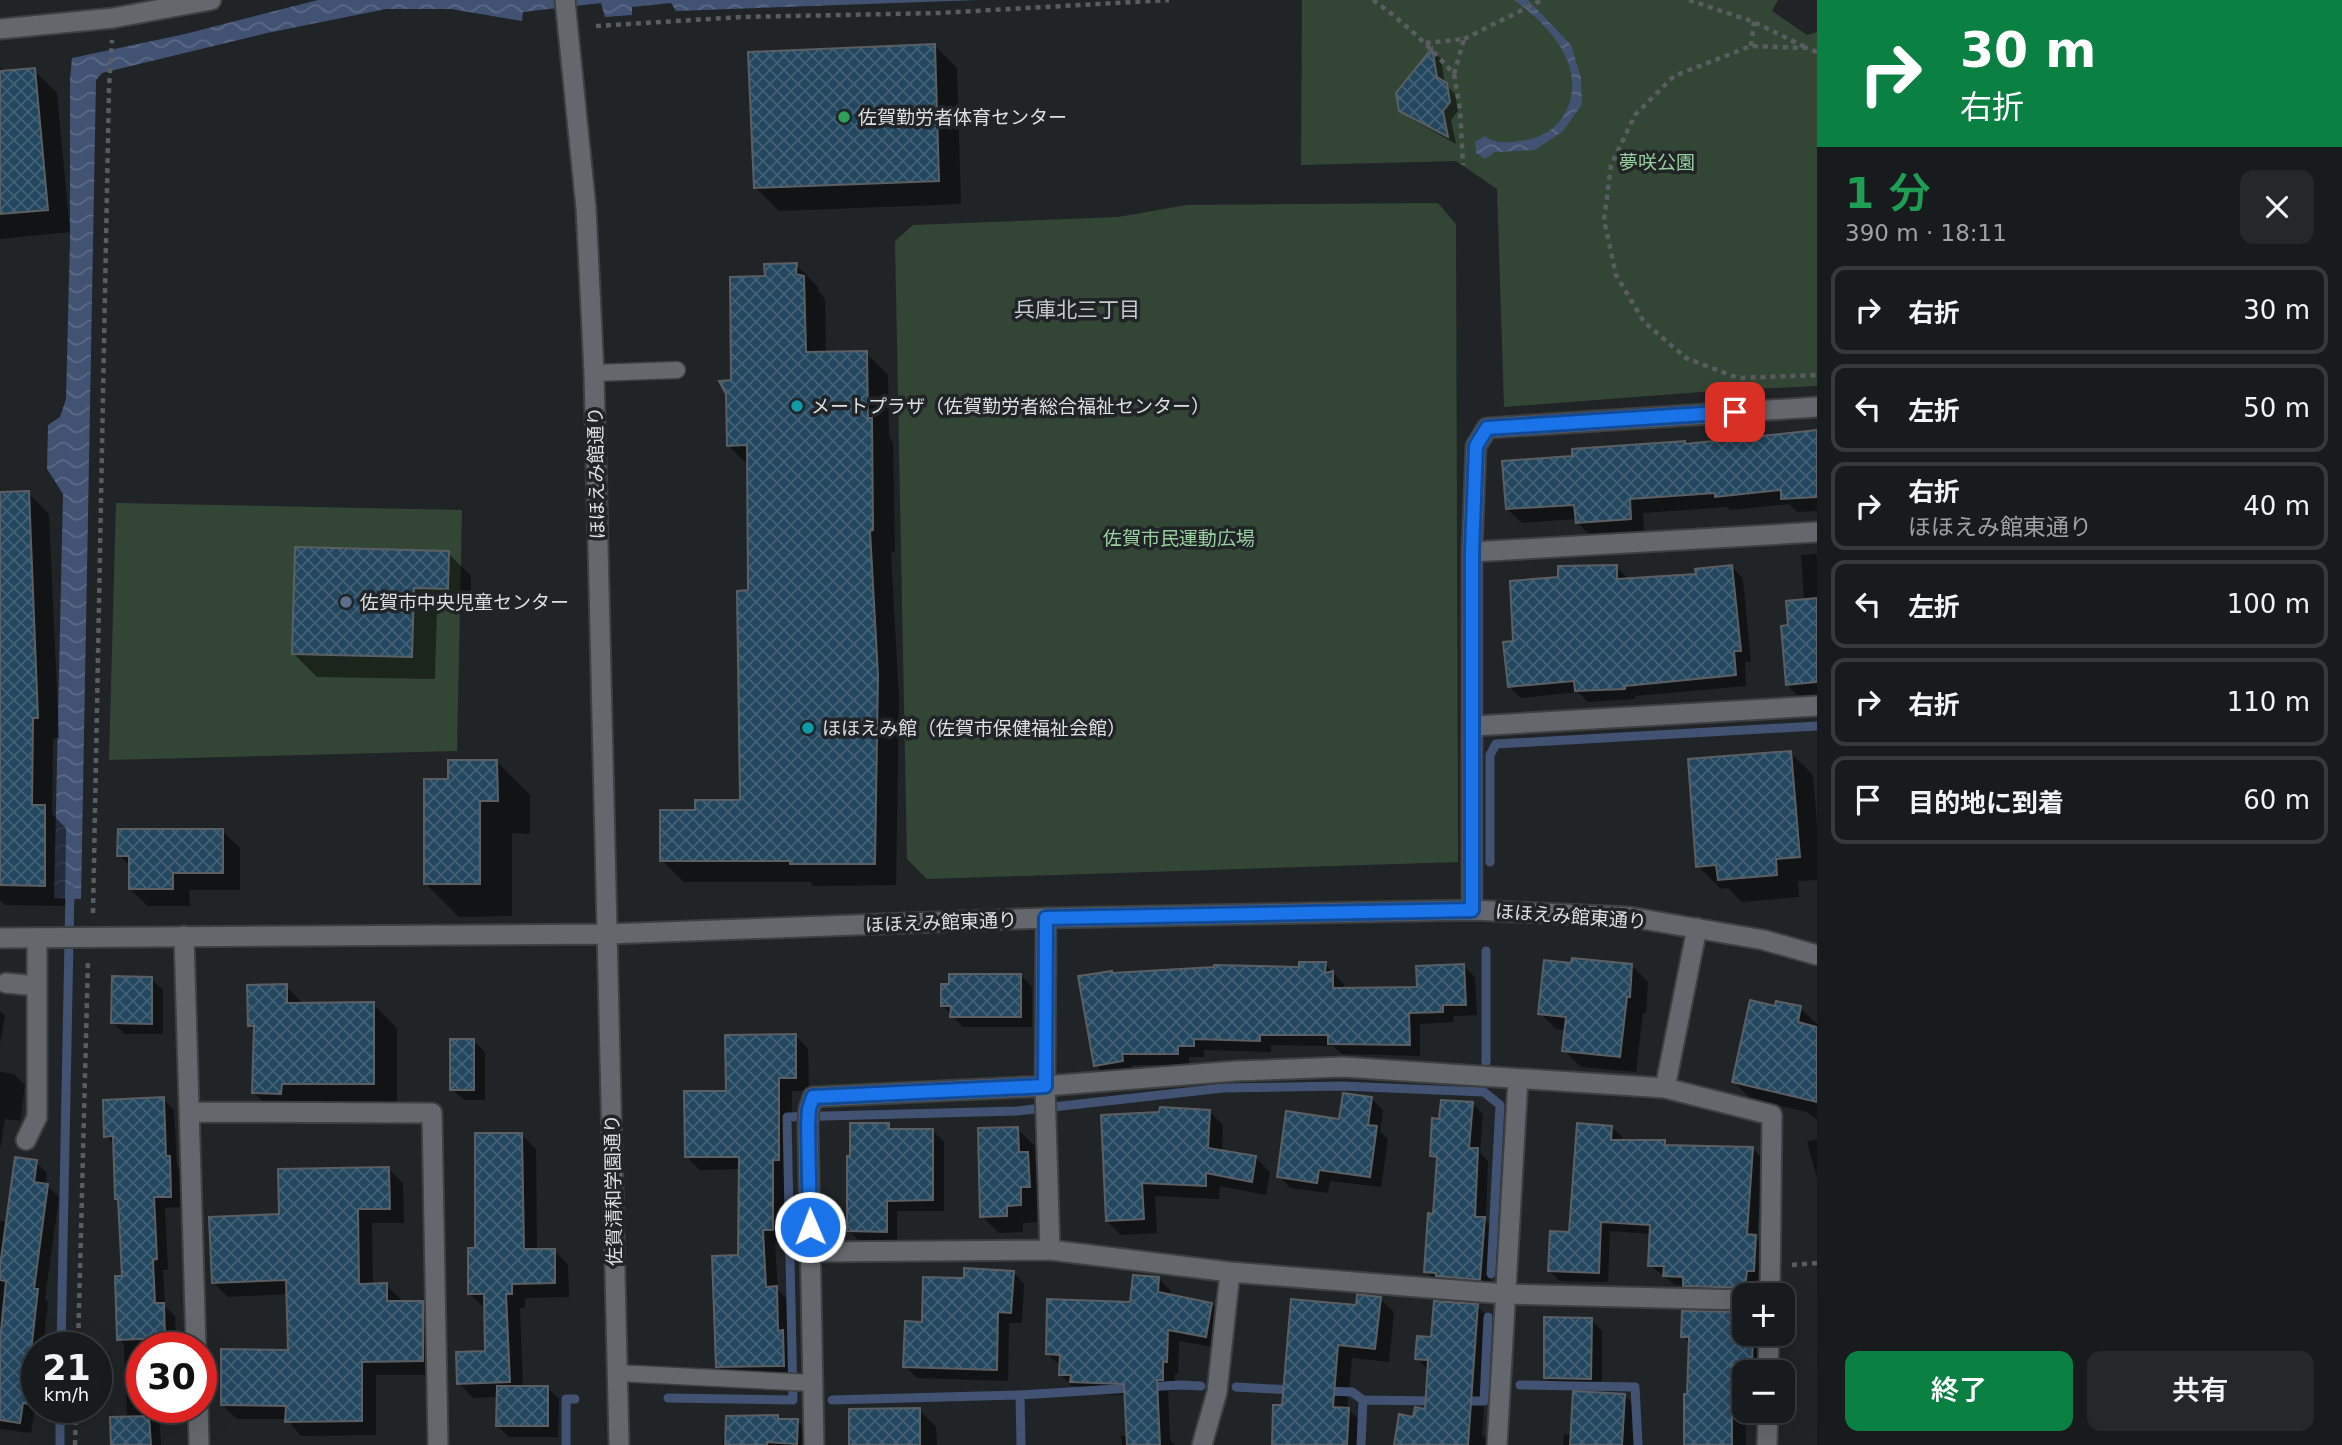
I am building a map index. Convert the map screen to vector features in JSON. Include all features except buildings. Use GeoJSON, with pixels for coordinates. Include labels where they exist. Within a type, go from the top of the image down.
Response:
{"type":"FeatureCollection","features":[{"type":"Feature","properties":{"kind":"street"},"geometry":{"type":"LineString","coordinates":[[0,29],[113,18],[211,0]]}},
{"type":"Feature","properties":{"kind":"street","name":"ほほえみ館通り"},"geometry":{"type":"LineString","coordinates":[[566,6],[586,208],[594,373],[608,934]]}},
{"type":"Feature","properties":{"kind":"street"},"geometry":{"type":"LineString","coordinates":[[1472,910],[1472,552],[1476,446],[1487,428],[1817,407]]}},
{"type":"Feature","properties":{"kind":"street"},"geometry":{"type":"LineString","coordinates":[[1472,552],[1817,532]]}},
{"type":"Feature","properties":{"kind":"street"},"geometry":{"type":"LineString","coordinates":[[1474,726],[1817,705]]}},
{"type":"Feature","properties":{"kind":"street","name":"ほほえみ館東通り"},"geometry":{"type":"LineString","coordinates":[[0,938],[608,934],[1046,918],[1472,910],[1630,917],[1764,940],[1817,955]]}},
{"type":"Feature","properties":{"kind":"street"},"geometry":{"type":"LineString","coordinates":[[1046,918],[1045,1117],[1050,1250]]}},
{"type":"Feature","properties":{"kind":"street"},"geometry":{"type":"LineString","coordinates":[[1665,1088],[1697,928]]}},
{"type":"Feature","properties":{"kind":"street","name":"佐賀清和学園通り"},"geometry":{"type":"LineString","coordinates":[[608,934],[618,1445]]}},
{"type":"Feature","properties":{"kind":"street"},"geometry":{"type":"LineString","coordinates":[[184,936],[196,1332]]}},
{"type":"Feature","properties":{"kind":"street"},"geometry":{"type":"LineString","coordinates":[[26,1140],[37,1117],[37,986],[43,937]]}},
{"type":"Feature","properties":{"kind":"street"},"geometry":{"type":"LineString","coordinates":[[6,984],[37,986]]}},
{"type":"Feature","properties":{"kind":"street"},"geometry":{"type":"LineString","coordinates":[[814,1445],[809,1117],[813,1097],[1045,1091],[1236,1070],[1343,1067],[1665,1088],[1772,1115],[1770,1283]]}},
{"type":"Feature","properties":{"kind":"street"},"geometry":{"type":"LineString","coordinates":[[1497,1445],[1518,1079]]}},
{"type":"Feature","properties":{"kind":"street"},"geometry":{"type":"LineString","coordinates":[[189,1112],[432,1113],[438,1445]]}},
{"type":"Feature","properties":{"kind":"street"},"geometry":{"type":"LineString","coordinates":[[811,1252],[1050,1250],[1230,1272],[1505,1294],[1732,1300]]}},
{"type":"Feature","properties":{"kind":"street"},"geometry":{"type":"LineString","coordinates":[[1202,1445],[1217,1392],[1230,1272]]}},
{"type":"Feature","properties":{"kind":"street"},"geometry":{"type":"LineString","coordinates":[[198,1423],[199,1445]]}},
{"type":"Feature","properties":{"kind":"street"},"geometry":{"type":"LineString","coordinates":[[1767,1445],[1768,1423]]}},
{"type":"Feature","properties":{"kind":"lane"},"geometry":{"type":"LineString","coordinates":[[594,373],[677,370]]}},
{"type":"Feature","properties":{"kind":"lane"},"geometry":{"type":"LineString","coordinates":[[617,1373],[813,1383]]}},
{"type":"Feature","properties":{"kind":"path"},"geometry":{"type":"LineString","coordinates":[[596,26],[742,17],[939,13],[1169,0]]}},
{"type":"Feature","properties":{"kind":"path"},"geometry":{"type":"LineString","coordinates":[[1373,0],[1426,43],[1454,75]]}},
{"type":"Feature","properties":{"kind":"path"},"geometry":{"type":"LineString","coordinates":[[1426,43],[1464,39],[1542,0]]}},
{"type":"Feature","properties":{"kind":"path"},"geometry":{"type":"LineString","coordinates":[[1693,0],[1754,22],[1817,52]]}},
{"type":"Feature","properties":{"kind":"path"},"geometry":{"type":"LineString","coordinates":[[78,1332],[88,963],[92,937],[109,87],[113,18]]}},
{"type":"Feature","properties":{"kind":"path"},"geometry":{"type":"LineString","coordinates":[[1751,46],[1754,22]]}},
{"type":"Feature","properties":{"kind":"path"},"geometry":{"type":"LineString","coordinates":[[1463,165],[1460,109],[1454,75],[1464,39]]}},
{"type":"Feature","properties":{"kind":"path"},"geometry":{"type":"LineString","coordinates":[[1807,48],[1751,46],[1674,76],[1635,115],[1611,165],[1604,220],[1616,275],[1644,322],[1686,358],[1738,378],[1817,375]]}},
{"type":"Feature","properties":{"kind":"path"},"geometry":{"type":"LineString","coordinates":[[75,1445],[76,1423]]}},
{"type":"Feature","properties":{"kind":"green space","name":"夢咲公園"},"geometry":{"type":"Polygon","coordinates":[[[1302,0],[1778,0],[1772,11],[1807,35],[1817,32],[1817,386],[1504,407],[1497,189],[1456,161],[1301,165],[1302,0]]]}},
{"type":"Feature","properties":{"kind":"green space","name":"佐賀市民運動広場"},"geometry":{"type":"Polygon","coordinates":[[[1438,203],[1456,224],[1458,862],[927,879],[907,859],[895,241],[913,225],[1118,217],[1187,205],[1438,203]]]}},
{"type":"Feature","properties":{"kind":"green space"},"geometry":{"type":"Polygon","coordinates":[[[116,503],[462,510],[457,751],[109,760],[116,503]]]}},
{"type":"Feature","properties":{"kind":"water"},"geometry":{"type":"Polygon","coordinates":[[[318,0],[978,0],[676,11],[671,3],[632,7],[632,15],[605,17],[601,3],[523,12],[522,21],[451,9],[386,9],[267,33],[102,73],[96,80],[81,899],[54,898],[63,494],[47,469],[48,425],[60,417],[66,399],[72,58],[185,34],[318,0]]]}},
{"type":"Feature","properties":{"kind":"water"},"geometry":{"type":"Polygon","coordinates":[[[1514,0],[1528,0],[1571,45],[1581,78],[1582,104],[1563,131],[1535,150],[1495,152],[1485,159],[1476,153],[1475,142],[1485,136],[1497,142],[1506,142],[1539,136],[1560,121],[1571,98],[1569,65],[1562,50],[1541,22],[1514,0]]]}},
{"type":"Feature","properties":{"kind":"waterway"},"geometry":{"type":"LineString","coordinates":[[1490,862],[1490,755],[1496,744],[1817,726]]}},
{"type":"Feature","properties":{"kind":"waterway"},"geometry":{"type":"LineString","coordinates":[[61,1332],[70,889]]}},
{"type":"Feature","properties":{"kind":"waterway"},"geometry":{"type":"LineString","coordinates":[[1486,951],[1486,1062]]}},
{"type":"Feature","properties":{"kind":"waterway"},"geometry":{"type":"LineString","coordinates":[[668,1398],[793,1400],[787,1117],[1017,1111],[1223,1088],[1342,1086],[1484,1092],[1500,1105],[1491,1274]]}},
{"type":"Feature","properties":{"kind":"waterway"},"geometry":{"type":"LineString","coordinates":[[1462,1401],[1484,1401],[1488,1317]]}},
{"type":"Feature","properties":{"kind":"waterway"},"geometry":{"type":"LineString","coordinates":[[1520,1385],[1635,1387],[1638,1445]]}},
{"type":"Feature","properties":{"kind":"waterway"},"geometry":{"type":"LineString","coordinates":[[832,1400],[1020,1395],[1201,1386]]}},
{"type":"Feature","properties":{"kind":"waterway"},"geometry":{"type":"LineString","coordinates":[[1236,1387],[1293,1390]]}},
{"type":"Feature","properties":{"kind":"waterway"},"geometry":{"type":"LineString","coordinates":[[1325,1391],[1352,1392],[1363,1400],[1434,1401]]}},
{"type":"Feature","properties":{"kind":"waterway"},"geometry":{"type":"LineString","coordinates":[[1020,1395],[1021,1445]]}},
{"type":"Feature","properties":{"kind":"waterway"},"geometry":{"type":"LineString","coordinates":[[566,1445],[566,1399],[575,1399]]}},
{"type":"Feature","properties":{"kind":"waterway"},"geometry":{"type":"LineString","coordinates":[[1361,1445],[1363,1400]]}},
{"type":"Feature","properties":{"kind":"waterway"},"geometry":{"type":"LineString","coordinates":[[60,1423],[60,1445]]}},
{"type":"Feature","properties":{"kind":"place","name":"佐賀勤労者体育センター"},"geometry":{"type":"Point","coordinates":[844,117]}},
{"type":"Feature","properties":{"kind":"place","name":"メートプラザ（佐賀勤労者総合福祉センター）"},"geometry":{"type":"Point","coordinates":[797,406]}},
{"type":"Feature","properties":{"kind":"place","name":"佐賀市中央児童センター"},"geometry":{"type":"Point","coordinates":[346,602]}},
{"type":"Feature","properties":{"kind":"place","name":"ほほえみ館（佐賀市保健福祉会館）"},"geometry":{"type":"Point","coordinates":[808,728]}},
{"type":"Feature","properties":{"kind":"district","name":"兵庫北三丁目"},"geometry":{"type":"Point","coordinates":[1077,310]}},
{"type":"Feature","properties":{"kind":"route"},"geometry":{"type":"LineString","coordinates":[[810,1227],[808,1125],[813,1097],[1045,1086],[1046,918],[1472,910],[1472,552],[1476,446],[1487,428],[1735,412]]}}]}
